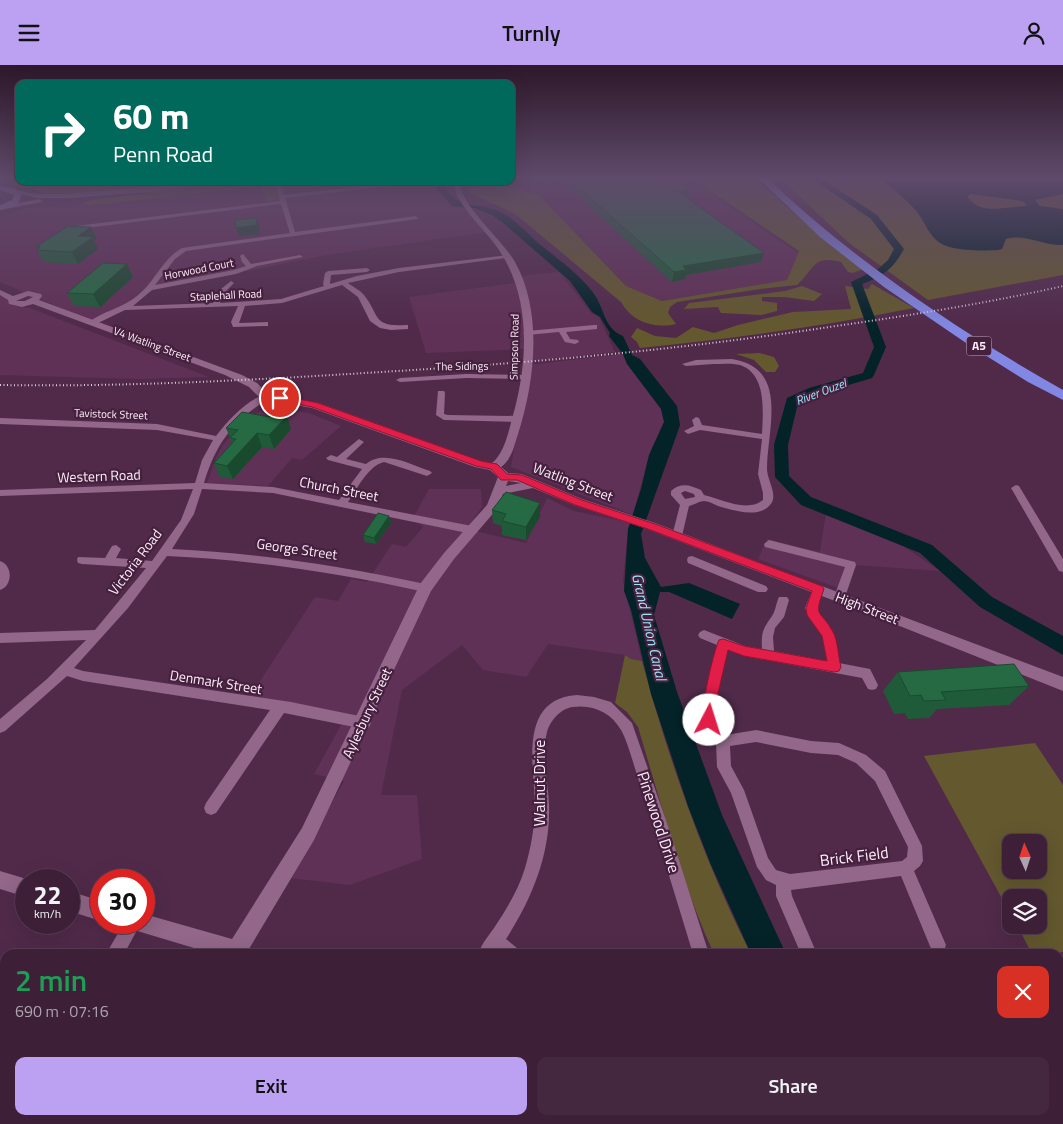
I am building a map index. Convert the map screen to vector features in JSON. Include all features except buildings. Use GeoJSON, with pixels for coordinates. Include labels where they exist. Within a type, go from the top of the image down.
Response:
{"type":"FeatureCollection","features":[{"type":"Feature","properties":{"kind":"highway","name":"A5"},"geometry":{"type":"LineString","coordinates":[[816,227],[969,340],[1063,396]]}},
{"type":"Feature","properties":{"kind":"highway","name":"A5"},"geometry":{"type":"LineString","coordinates":[[826,227],[866,264]]}},
{"type":"Feature","properties":{"kind":"highway","name":"A5"},"geometry":{"type":"LineString","coordinates":[[900,289],[1063,386]]}},
{"type":"Feature","properties":{"kind":"street"},"geometry":{"type":"LineString","coordinates":[[291,227],[293,234]]}},
{"type":"Feature","properties":{"kind":"street"},"geometry":{"type":"LineString","coordinates":[[93,322],[137,300],[150,288],[175,255],[184,249],[344,227]]}},
{"type":"Feature","properties":{"kind":"street","name":"Simpson Road"},"geometry":{"type":"LineString","coordinates":[[484,227],[506,255],[518,276],[524,297],[527,333],[526,377],[517,419],[503,460],[494,467]]}},
{"type":"Feature","properties":{"kind":"street","name":"Staplehall Road"},"geometry":{"type":"LineString","coordinates":[[122,308],[282,301],[342,282],[399,270],[506,255]]}},
{"type":"Feature","properties":{"kind":"street","name":"Horwood Court"},"geometry":{"type":"LineString","coordinates":[[243,256],[245,262],[250,266]]}},
{"type":"Feature","properties":{"kind":"street","name":"Horwood Court"},"geometry":{"type":"LineString","coordinates":[[150,288],[236,272],[250,266],[300,257]]}},
{"type":"Feature","properties":{"kind":"street","name":"Staplehall Road"},"geometry":{"type":"LineString","coordinates":[[329,287],[326,284],[328,273],[399,270]]}},
{"type":"Feature","properties":{"kind":"street"},"geometry":{"type":"LineString","coordinates":[[342,282],[361,296],[373,319],[377,320],[382,326],[386,328],[405,327]]}},
{"type":"Feature","properties":{"kind":"street"},"geometry":{"type":"LineString","coordinates":[[215,305],[223,290],[231,283]]}},
{"type":"Feature","properties":{"kind":"street"},"geometry":{"type":"LineString","coordinates":[[0,286],[24,293],[37,294],[38,297],[33,301],[16,304],[12,302],[12,299],[0,292]]}},
{"type":"Feature","properties":{"kind":"street"},"geometry":{"type":"LineString","coordinates":[[12,299],[24,293]]}},
{"type":"Feature","properties":{"kind":"street","name":"V4 Watling Street"},"geometry":{"type":"LineString","coordinates":[[33,301],[228,373],[262,393]]}},
{"type":"Feature","properties":{"kind":"street"},"geometry":{"type":"LineString","coordinates":[[242,304],[235,322],[236,325],[266,324]]}},
{"type":"Feature","properties":{"kind":"street"},"geometry":{"type":"LineString","coordinates":[[527,333],[594,327]]}},
{"type":"Feature","properties":{"kind":"street"},"geometry":{"type":"LineString","coordinates":[[561,330],[566,340],[575,342]]}},
{"type":"Feature","properties":{"kind":"street"},"geometry":{"type":"LineString","coordinates":[[686,364],[734,360],[750,365],[766,393],[766,437],[762,474],[769,497],[764,505],[745,509],[700,497],[698,492],[692,488],[685,487],[678,489],[676,495],[679,500],[686,503],[697,501],[700,497]]}},
{"type":"Feature","properties":{"kind":"street","name":"The Sidings"},"geometry":{"type":"LineString","coordinates":[[400,380],[466,376],[526,377]]}},
{"type":"Feature","properties":{"kind":"street"},"geometry":{"type":"LineString","coordinates":[[262,393],[315,405],[479,464],[494,467],[502,484],[534,484]]}},
{"type":"Feature","properties":{"kind":"street","name":"Victoria Road"},"geometry":{"type":"LineString","coordinates":[[0,727],[65,670],[98,635],[154,565],[186,519],[213,447],[262,393]]}},
{"type":"Feature","properties":{"kind":"street"},"geometry":{"type":"LineString","coordinates":[[441,393],[440,415],[447,418],[517,419]]}},
{"type":"Feature","properties":{"kind":"street","name":"Tavistock Street"},"geometry":{"type":"LineString","coordinates":[[0,421],[157,427],[219,439]]}},
{"type":"Feature","properties":{"kind":"street"},"geometry":{"type":"LineString","coordinates":[[688,431],[697,424],[766,437]]}},
{"type":"Feature","properties":{"kind":"street"},"geometry":{"type":"LineString","coordinates":[[359,442],[336,459],[368,467]]}},
{"type":"Feature","properties":{"kind":"street"},"geometry":{"type":"LineString","coordinates":[[342,503],[374,461],[384,459],[427,473]]}},
{"type":"Feature","properties":{"kind":"street","name":"Aylesbury Street"},"geometry":{"type":"LineString","coordinates":[[237,949],[308,834],[364,723],[425,589],[444,562],[493,506],[502,484]]}},
{"type":"Feature","properties":{"kind":"street","name":"Watling Street"},"geometry":{"type":"LineString","coordinates":[[534,484],[578,502],[630,519]]}},
{"type":"Feature","properties":{"kind":"street","name":"Western Road"},"geometry":{"type":"LineString","coordinates":[[0,493],[199,487]]}},
{"type":"Feature","properties":{"kind":"street","name":"Church Street"},"geometry":{"type":"LineString","coordinates":[[199,487],[273,490],[472,530]]}},
{"type":"Feature","properties":{"kind":"street"},"geometry":{"type":"LineString","coordinates":[[1016,487],[1063,568]]}},
{"type":"Feature","properties":{"kind":"street"},"geometry":{"type":"LineString","coordinates":[[677,536],[686,503]]}},
{"type":"Feature","properties":{"kind":"street","name":"High Street"},"geometry":{"type":"LineString","coordinates":[[630,519],[840,597],[1063,684]]}},
{"type":"Feature","properties":{"kind":"street"},"geometry":{"type":"LineString","coordinates":[[769,544],[851,565],[840,597]]}},
{"type":"Feature","properties":{"kind":"street"},"geometry":{"type":"LineString","coordinates":[[108,562],[116,549]]}},
{"type":"Feature","properties":{"kind":"street","name":"George Street"},"geometry":{"type":"LineString","coordinates":[[162,552],[219,554],[338,569],[425,589]]}},
{"type":"Feature","properties":{"kind":"street"},"geometry":{"type":"LineString","coordinates":[[720,572],[729,556]]}},
{"type":"Feature","properties":{"kind":"street"},"geometry":{"type":"LineString","coordinates":[[692,559],[762,589]]}},
{"type":"Feature","properties":{"kind":"street"},"geometry":{"type":"LineString","coordinates":[[82,560],[154,565]]}},
{"type":"Feature","properties":{"kind":"street"},"geometry":{"type":"LineString","coordinates":[[0,565],[3,568],[4,581],[0,586]]}},
{"type":"Feature","properties":{"kind":"street"},"geometry":{"type":"LineString","coordinates":[[818,589],[812,608],[813,615],[828,634],[834,667]]}},
{"type":"Feature","properties":{"kind":"street"},"geometry":{"type":"LineString","coordinates":[[768,655],[767,637],[770,626],[778,617],[783,601]]}},
{"type":"Feature","properties":{"kind":"street"},"geometry":{"type":"LineString","coordinates":[[0,638],[98,635]]}},
{"type":"Feature","properties":{"kind":"street"},"geometry":{"type":"LineString","coordinates":[[704,635],[744,651],[866,673],[872,685]]}},
{"type":"Feature","properties":{"kind":"street"},"geometry":{"type":"LineString","coordinates":[[723,644],[710,698],[709,720],[714,732],[723,741],[724,767],[737,790],[762,862],[771,875],[783,881],[784,896],[807,949]]}},
{"type":"Feature","properties":{"kind":"street","name":"Denmark Street"},"geometry":{"type":"LineString","coordinates":[[65,670],[83,676],[297,709],[364,723]]}},
{"type":"Feature","properties":{"kind":"street","name":"Walnut Drive"},"geometry":{"type":"LineString","coordinates":[[490,947],[526,892],[537,850],[542,806],[537,738],[544,719],[560,705],[573,701],[598,701]]}},
{"type":"Feature","properties":{"kind":"street","name":"Pinewood Drive"},"geometry":{"type":"LineString","coordinates":[[598,701],[616,714],[627,727],[662,829],[699,949]]}},
{"type":"Feature","properties":{"kind":"street"},"geometry":{"type":"LineString","coordinates":[[211,808],[280,707]]}},
{"type":"Feature","properties":{"kind":"street","name":"Brick Field"},"geometry":{"type":"LineString","coordinates":[[723,741],[756,736],[811,747],[839,749],[861,759],[880,776],[915,846],[914,861],[905,868],[790,882],[783,881]]}},
{"type":"Feature","properties":{"kind":"street"},"geometry":{"type":"LineString","coordinates":[[905,868],[938,945]]}},
{"type":"Feature","properties":{"kind":"street"},"geometry":{"type":"LineString","coordinates":[[0,880],[15,885]]}},
{"type":"Feature","properties":{"kind":"street"},"geometry":{"type":"LineString","coordinates":[[155,927],[225,949]]}},
{"type":"Feature","properties":{"kind":"street"},"geometry":{"type":"LineString","coordinates":[[117,949],[126,934]]}},
{"type":"Feature","properties":{"kind":"shaded area"},"geometry":{"type":"Polygon","coordinates":[[[0,227],[483,227],[487,232],[327,255],[153,290],[93,322],[0,282],[0,227]]]}},
{"type":"Feature","properties":{"kind":"shaded area"},"geometry":{"type":"Polygon","coordinates":[[[532,227],[570,227],[626,286],[662,301],[787,280],[799,251],[764,227],[810,227],[834,248],[863,269],[853,273],[848,272],[841,262],[825,260],[815,265],[797,285],[677,302],[670,307],[668,313],[676,324],[652,325],[631,315],[621,302],[532,227]]]}},
{"type":"Feature","properties":{"kind":"shaded area"},"geometry":{"type":"Polygon","coordinates":[[[570,227],[760,227],[798,253],[787,280],[662,301],[626,286],[570,227]]]}},
{"type":"Feature","properties":{"kind":"shaded area"},"geometry":{"type":"Polygon","coordinates":[[[832,227],[1063,227],[1063,275],[928,300],[849,243],[832,227]]]}},
{"type":"Feature","properties":{"kind":"shaded area"},"geometry":{"type":"Polygon","coordinates":[[[559,272],[591,313],[599,317],[615,352],[533,361],[526,349],[426,353],[409,297],[513,283],[521,276],[559,272]]]}},
{"type":"Feature","properties":{"kind":"shaded area"},"geometry":{"type":"Polygon","coordinates":[[[872,284],[914,308],[846,321],[640,348],[631,337],[637,328],[655,336],[676,338],[693,327],[714,333],[738,325],[793,312],[851,309],[845,286],[868,289],[872,284]]]}},
{"type":"Feature","properties":{"kind":"shaded area"},"geometry":{"type":"Polygon","coordinates":[[[802,286],[822,294],[814,301],[784,297],[762,297],[762,301],[777,303],[777,311],[761,315],[721,313],[718,307],[684,309],[689,303],[785,291],[802,286]]]}},
{"type":"Feature","properties":{"kind":"shaded area"},"geometry":{"type":"Polygon","coordinates":[[[0,294],[6,296],[11,305],[30,308],[209,377],[139,379],[0,375],[0,294]]]}},
{"type":"Feature","properties":{"kind":"shaded area"},"geometry":{"type":"Polygon","coordinates":[[[760,353],[774,357],[779,366],[775,372],[766,372],[754,360],[736,354],[760,353]]]}},
{"type":"Feature","properties":{"kind":"shaded area"},"geometry":{"type":"Polygon","coordinates":[[[623,354],[627,364],[661,409],[664,422],[649,455],[633,515],[511,467],[528,365],[623,354]]]}},
{"type":"Feature","properties":{"kind":"shaded area"},"geometry":{"type":"Polygon","coordinates":[[[276,409],[309,413],[341,426],[302,460],[292,458],[268,486],[207,483],[222,446],[237,429],[253,415],[263,410],[276,409]]]}},
{"type":"Feature","properties":{"kind":"shaded area"},"geometry":{"type":"Polygon","coordinates":[[[429,489],[481,489],[482,507],[467,529],[526,543],[547,498],[574,511],[631,523],[628,529],[623,581],[642,661],[631,659],[625,655],[548,644],[526,677],[483,670],[462,645],[402,690],[381,795],[417,795],[422,859],[350,885],[290,878],[344,781],[314,774],[341,725],[285,704],[249,698],[315,597],[338,601],[351,579],[367,582],[392,544],[406,547],[423,527],[414,516],[429,489]]]}},
{"type":"Feature","properties":{"kind":"shaded area"},"geometry":{"type":"Polygon","coordinates":[[[826,513],[888,536],[940,571],[855,565],[844,590],[758,559],[767,539],[820,552],[826,513]]]}},
{"type":"Feature","properties":{"kind":"shaded area"},"geometry":{"type":"Polygon","coordinates":[[[625,655],[631,659],[642,661],[664,736],[689,810],[718,883],[749,949],[712,949],[691,899],[672,842],[638,727],[627,712],[615,703],[625,655]]]}},
{"type":"Feature","properties":{"kind":"shaded area"},"geometry":{"type":"Polygon","coordinates":[[[1035,743],[1063,785],[1063,949],[1029,949],[1022,934],[1047,934],[1047,889],[1002,889],[1002,899],[924,756],[1035,743]]]}},
{"type":"Feature","properties":{"kind":"water","name":"Grand Union Canal"},"geometry":{"type":"Polygon","coordinates":[[[508,227],[521,227],[584,282],[596,297],[612,329],[623,336],[632,355],[640,359],[677,406],[680,425],[641,534],[645,558],[661,587],[689,583],[740,604],[732,619],[669,592],[660,592],[654,615],[677,692],[722,815],[784,949],[749,949],[711,865],[688,806],[651,694],[631,610],[624,591],[628,529],[641,489],[649,455],[664,422],[661,409],[627,364],[623,354],[609,336],[610,333],[600,317],[592,312],[570,281],[508,227]]]}},
{"type":"Feature","properties":{"kind":"water"},"geometry":{"type":"Polygon","coordinates":[[[926,227],[1063,227],[1063,245],[1013,238],[1006,239],[1002,249],[968,250],[945,246],[933,237],[926,227]]]}},
{"type":"Feature","properties":{"kind":"waterway","name":"River Ouzel"},"geometry":{"type":"LineString","coordinates":[[882,227],[899,249],[891,262],[882,271],[856,282],[880,347],[868,375],[814,391],[792,401],[781,445],[782,477],[806,501],[926,549],[986,602],[1061,644],[1063,647]]}},
{"type":"Feature","properties":{"kind":"railway"},"geometry":{"type":"LineString","coordinates":[[0,385],[143,384],[238,380],[552,360],[723,342],[779,334],[950,308],[1063,286]]}},
{"type":"Feature","properties":{"kind":"route"},"geometry":{"type":"LineString","coordinates":[[280,398],[315,405],[479,464],[494,467],[505,477],[518,477],[578,502],[651,526],[818,589],[812,608],[813,615],[828,634],[834,667],[744,651],[723,644],[710,698],[709,720]]}}]}
